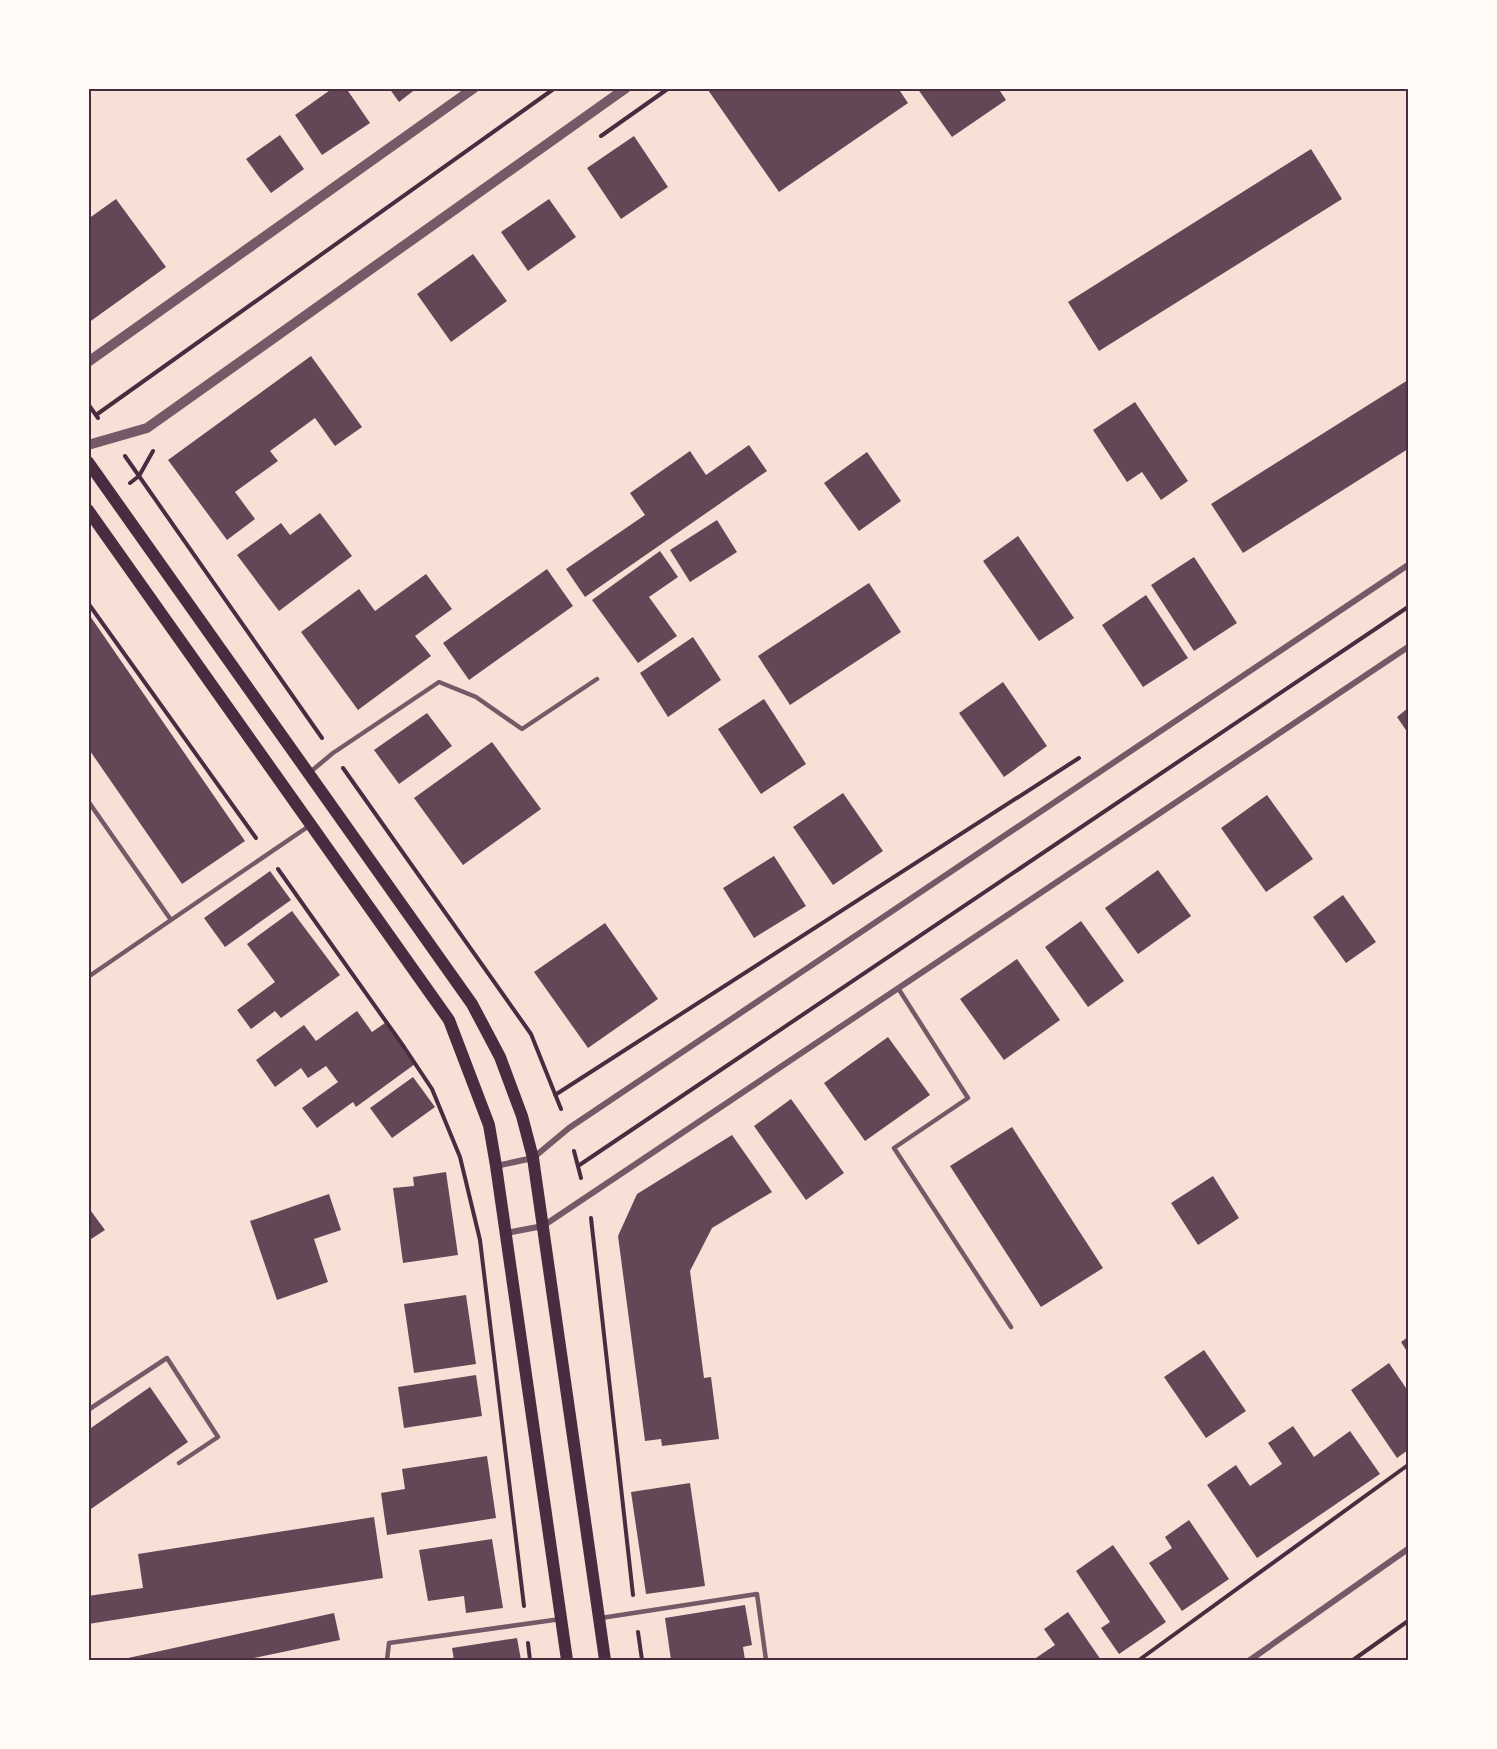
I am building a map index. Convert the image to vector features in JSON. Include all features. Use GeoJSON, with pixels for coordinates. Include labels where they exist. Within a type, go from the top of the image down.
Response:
{"type":"FeatureCollection","features":[{"type":"Feature","properties":{"kind":"main road"},"geometry":{"type":"LineString","coordinates":[[88,462],[472,1004],[500,1057],[522,1116],[533,1158],[605,1660]]}},
{"type":"Feature","properties":{"kind":"main road"},"geometry":{"type":"LineString","coordinates":[[88,510],[449,1020],[489,1125],[567,1660]]}},
{"type":"Feature","properties":{"kind":"street"},"geometry":{"type":"LineString","coordinates":[[88,362],[474,88]]}},
{"type":"Feature","properties":{"kind":"street"},"geometry":{"type":"LineString","coordinates":[[88,445],[147,428],[626,88]]}},
{"type":"Feature","properties":{"kind":"street"},"geometry":{"type":"LineString","coordinates":[[496,1166],[533,1158],[568,1128],[1408,565]]}},
{"type":"Feature","properties":{"kind":"street"},"geometry":{"type":"LineString","coordinates":[[506,1233],[543,1226],[1408,647]]}},
{"type":"Feature","properties":{"kind":"street"},"geometry":{"type":"LineString","coordinates":[[1250,1660],[1408,1549]]}},
{"type":"Feature","properties":{"kind":"lane"},"geometry":{"type":"LineString","coordinates":[[309,773],[333,753],[439,682],[476,697],[522,729],[597,679]]}},
{"type":"Feature","properties":{"kind":"lane"},"geometry":{"type":"LineString","coordinates":[[88,801],[171,920]]}},
{"type":"Feature","properties":{"kind":"lane"},"geometry":{"type":"LineString","coordinates":[[88,976],[311,824]]}},
{"type":"Feature","properties":{"kind":"lane"},"geometry":{"type":"LineString","coordinates":[[898,988],[968,1098],[894,1148],[1011,1327]]}},
{"type":"Feature","properties":{"kind":"lane"},"geometry":{"type":"LineString","coordinates":[[88,1410],[167,1358],[218,1437],[179,1463]]}},
{"type":"Feature","properties":{"kind":"lane"},"geometry":{"type":"LineString","coordinates":[[599,1618],[757,1594],[766,1660]]}},
{"type":"Feature","properties":{"kind":"lane"},"geometry":{"type":"LineString","coordinates":[[387,1660],[389,1643],[561,1619]]}},
{"type":"Feature","properties":{"kind":"path"},"geometry":{"type":"LineString","coordinates":[[96,415],[555,88]]}},
{"type":"Feature","properties":{"kind":"path"},"geometry":{"type":"LineString","coordinates":[[88,404],[531,1034],[568,1128],[586,1197],[593,1235],[642,1660]]}},
{"type":"Feature","properties":{"kind":"path"},"geometry":{"type":"LineString","coordinates":[[88,603],[432,1089],[460,1157],[480,1240],[530,1660]]}},
{"type":"Feature","properties":{"kind":"path"},"geometry":{"type":"LineString","coordinates":[[578,1166],[1408,606]]}},
{"type":"Feature","properties":{"kind":"path"},"geometry":{"type":"LineString","coordinates":[[555,1095],[1087,753]]}},
{"type":"Feature","properties":{"kind":"path"},"geometry":{"type":"LineString","coordinates":[[1139,1660],[1408,1465]]}},
{"type":"Feature","properties":{"kind":"path"},"geometry":{"type":"LineString","coordinates":[[1353,1660],[1408,1621]]}},
{"type":"Feature","properties":{"kind":"building"},"geometry":{"type":"Polygon","coordinates":[[[333,88],[346,88],[370,123],[322,155],[295,115],[333,88]]]}},
{"type":"Feature","properties":{"kind":"building"},"geometry":{"type":"Polygon","coordinates":[[[389,88],[417,88],[399,102],[389,88]]]}},
{"type":"Feature","properties":{"kind":"building"},"geometry":{"type":"Polygon","coordinates":[[[711,88],[898,88],[908,103],[779,192],[708,90],[711,88]]]}},
{"type":"Feature","properties":{"kind":"building"},"geometry":{"type":"Polygon","coordinates":[[[917,88],[998,88],[1006,100],[952,137],[917,88]]]}},
{"type":"Feature","properties":{"kind":"building"},"geometry":{"type":"Polygon","coordinates":[[[280,135],[304,169],[271,193],[246,159],[280,135]]]}},
{"type":"Feature","properties":{"kind":"building"},"geometry":{"type":"Polygon","coordinates":[[[634,136],[668,187],[621,219],[587,168],[634,136]]]}},
{"type":"Feature","properties":{"kind":"building"},"geometry":{"type":"Polygon","coordinates":[[[1311,149],[1342,199],[1099,351],[1068,302],[1311,149]]]}},
{"type":"Feature","properties":{"kind":"building"},"geometry":{"type":"Polygon","coordinates":[[[116,199],[166,267],[88,323],[88,219],[116,199]]]}},
{"type":"Feature","properties":{"kind":"building"},"geometry":{"type":"Polygon","coordinates":[[[549,199],[576,237],[528,271],[501,232],[549,199]]]}},
{"type":"Feature","properties":{"kind":"building"},"geometry":{"type":"Polygon","coordinates":[[[473,254],[507,301],[451,342],[417,294],[473,254]]]}},
{"type":"Feature","properties":{"kind":"building"},"geometry":{"type":"Polygon","coordinates":[[[311,356],[362,427],[335,446],[315,418],[270,451],[278,461],[235,492],[255,519],[227,540],[168,460],[311,356]]]}},
{"type":"Feature","properties":{"kind":"building"},"geometry":{"type":"Polygon","coordinates":[[[1408,380],[1408,449],[1243,553],[1211,504],[1408,380]]]}},
{"type":"Feature","properties":{"kind":"building"},"geometry":{"type":"Polygon","coordinates":[[[1135,402],[1188,481],[1161,500],[1142,472],[1127,482],[1093,430],[1135,402]]]}},
{"type":"Feature","properties":{"kind":"building"},"geometry":{"type":"Polygon","coordinates":[[[749,445],[767,471],[585,597],[566,569],[645,515],[630,493],[690,451],[706,475],[749,445]]]}},
{"type":"Feature","properties":{"kind":"building"},"geometry":{"type":"Polygon","coordinates":[[[867,452],[901,501],[859,531],[824,483],[867,452]]]}},
{"type":"Feature","properties":{"kind":"building"},"geometry":{"type":"Polygon","coordinates":[[[320,513],[352,556],[279,611],[237,555],[281,523],[290,535],[320,513]]]}},
{"type":"Feature","properties":{"kind":"building"},"geometry":{"type":"Polygon","coordinates":[[[717,520],[737,552],[690,582],[670,550],[717,520]]]}},
{"type":"Feature","properties":{"kind":"building"},"geometry":{"type":"Polygon","coordinates":[[[1018,536],[1074,618],[1039,641],[983,561],[1018,536]]]}},
{"type":"Feature","properties":{"kind":"building"},"geometry":{"type":"Polygon","coordinates":[[[660,551],[678,577],[649,597],[677,636],[638,663],[592,600],[660,551]]]}},
{"type":"Feature","properties":{"kind":"building"},"geometry":{"type":"Polygon","coordinates":[[[1194,557],[1237,623],[1194,651],[1151,585],[1194,557]]]}},
{"type":"Feature","properties":{"kind":"building"},"geometry":{"type":"Polygon","coordinates":[[[547,569],[573,606],[469,680],[443,643],[547,569]]]}},
{"type":"Feature","properties":{"kind":"building"},"geometry":{"type":"Polygon","coordinates":[[[426,574],[452,609],[415,636],[431,656],[358,710],[301,632],[359,589],[375,611],[426,574]]]}},
{"type":"Feature","properties":{"kind":"building"},"geometry":{"type":"Polygon","coordinates":[[[869,583],[901,632],[790,705],[758,656],[869,583]]]}},
{"type":"Feature","properties":{"kind":"building"},"geometry":{"type":"Polygon","coordinates":[[[1146,595],[1188,658],[1143,687],[1102,625],[1146,595]]]}},
{"type":"Feature","properties":{"kind":"building"},"geometry":{"type":"Polygon","coordinates":[[[88,613],[245,841],[182,884],[88,748],[88,613]]]}},
{"type":"Feature","properties":{"kind":"building"},"geometry":{"type":"Polygon","coordinates":[[[693,637],[721,680],[668,717],[640,673],[693,637]]]}},
{"type":"Feature","properties":{"kind":"building"},"geometry":{"type":"Polygon","coordinates":[[[1003,682],[1047,746],[1004,777],[959,713],[1003,682]]]}},
{"type":"Feature","properties":{"kind":"building"},"geometry":{"type":"Polygon","coordinates":[[[764,699],[806,764],[761,794],[718,729],[764,699]]]}},
{"type":"Feature","properties":{"kind":"building"},"geometry":{"type":"Polygon","coordinates":[[[1408,708],[1408,733],[1397,717],[1408,708]]]}},
{"type":"Feature","properties":{"kind":"building"},"geometry":{"type":"Polygon","coordinates":[[[427,713],[452,746],[399,784],[374,750],[427,713]]]}},
{"type":"Feature","properties":{"kind":"building"},"geometry":{"type":"Polygon","coordinates":[[[492,742],[541,809],[463,865],[414,798],[492,742]]]}},
{"type":"Feature","properties":{"kind":"building"},"geometry":{"type":"Polygon","coordinates":[[[843,793],[883,851],[833,885],[793,827],[843,793]]]}},
{"type":"Feature","properties":{"kind":"building"},"geometry":{"type":"Polygon","coordinates":[[[1267,795],[1313,859],[1266,892],[1221,828],[1267,795]]]}},
{"type":"Feature","properties":{"kind":"building"},"geometry":{"type":"Polygon","coordinates":[[[774,856],[806,906],[754,938],[723,888],[774,856]]]}},
{"type":"Feature","properties":{"kind":"building"},"geometry":{"type":"Polygon","coordinates":[[[1158,870],[1191,916],[1138,954],[1105,908],[1158,870]]]}},
{"type":"Feature","properties":{"kind":"building"},"geometry":{"type":"Polygon","coordinates":[[[270,871],[291,900],[225,947],[204,918],[270,871]]]}},
{"type":"Feature","properties":{"kind":"building"},"geometry":{"type":"Polygon","coordinates":[[[1343,895],[1376,942],[1346,963],[1313,917],[1343,895]]]}},
{"type":"Feature","properties":{"kind":"building"},"geometry":{"type":"Polygon","coordinates":[[[292,911],[340,975],[281,1018],[275,1011],[251,1029],[237,1010],[275,982],[247,944],[292,911]]]}},
{"type":"Feature","properties":{"kind":"building"},"geometry":{"type":"Polygon","coordinates":[[[1081,921],[1124,981],[1088,1007],[1045,947],[1081,921]]]}},
{"type":"Feature","properties":{"kind":"building"},"geometry":{"type":"Polygon","coordinates":[[[605,923],[658,999],[588,1048],[534,972],[605,923]]]}},
{"type":"Feature","properties":{"kind":"building"},"geometry":{"type":"Polygon","coordinates":[[[1017,959],[1060,1020],[1004,1060],[960,999],[1017,959]]]}},
{"type":"Feature","properties":{"kind":"building"},"geometry":{"type":"Polygon","coordinates":[[[357,1011],[372,1032],[385,1023],[415,1064],[356,1107],[353,1102],[317,1128],[302,1108],[338,1082],[326,1066],[308,1078],[301,1068],[275,1087],[256,1060],[304,1025],[316,1041],[357,1011]]]}},
{"type":"Feature","properties":{"kind":"building"},"geometry":{"type":"Polygon","coordinates":[[[888,1037],[930,1095],[865,1141],[824,1083],[888,1037]]]}},
{"type":"Feature","properties":{"kind":"building"},"geometry":{"type":"Polygon","coordinates":[[[413,1077],[435,1107],[392,1138],[370,1108],[413,1077]]]}},
{"type":"Feature","properties":{"kind":"building"},"geometry":{"type":"Polygon","coordinates":[[[791,1099],[844,1173],[806,1200],[754,1126],[791,1099]]]}},
{"type":"Feature","properties":{"kind":"building"},"geometry":{"type":"Polygon","coordinates":[[[1012,1127],[1103,1268],[1041,1307],[950,1166],[1012,1127]]]}},
{"type":"Feature","properties":{"kind":"building"},"geometry":{"type":"Polygon","coordinates":[[[732,1135],[772,1192],[712,1228],[690,1271],[704,1378],[711,1377],[719,1439],[662,1446],[661,1439],[645,1441],[618,1236],[637,1194],[732,1135]]]}},
{"type":"Feature","properties":{"kind":"building"},"geometry":{"type":"Polygon","coordinates":[[[446,1172],[458,1255],[403,1263],[393,1188],[414,1186],[413,1177],[446,1172]]]}},
{"type":"Feature","properties":{"kind":"building"},"geometry":{"type":"Polygon","coordinates":[[[1213,1176],[1239,1218],[1198,1245],[1171,1203],[1213,1176]]]}},
{"type":"Feature","properties":{"kind":"building"},"geometry":{"type":"Polygon","coordinates":[[[329,1194],[341,1230],[314,1239],[328,1282],[277,1300],[250,1221],[329,1194]]]}},
{"type":"Feature","properties":{"kind":"building"},"geometry":{"type":"Polygon","coordinates":[[[88,1207],[105,1230],[88,1241],[88,1207]]]}},
{"type":"Feature","properties":{"kind":"building"},"geometry":{"type":"Polygon","coordinates":[[[466,1295],[476,1364],[414,1373],[404,1304],[466,1295]]]}},
{"type":"Feature","properties":{"kind":"building"},"geometry":{"type":"Polygon","coordinates":[[[1408,1337],[1408,1353],[1401,1342],[1408,1337]]]}},
{"type":"Feature","properties":{"kind":"building"},"geometry":{"type":"Polygon","coordinates":[[[1204,1350],[1246,1411],[1206,1438],[1164,1377],[1204,1350]]]}},
{"type":"Feature","properties":{"kind":"building"},"geometry":{"type":"Polygon","coordinates":[[[1389,1363],[1408,1391],[1408,1450],[1397,1458],[1351,1390],[1389,1363]]]}},
{"type":"Feature","properties":{"kind":"building"},"geometry":{"type":"Polygon","coordinates":[[[476,1375],[482,1416],[404,1428],[398,1387],[476,1375]]]}},
{"type":"Feature","properties":{"kind":"building"},"geometry":{"type":"Polygon","coordinates":[[[150,1387],[188,1442],[88,1511],[88,1430],[150,1387]]]}},
{"type":"Feature","properties":{"kind":"building"},"geometry":{"type":"Polygon","coordinates":[[[1293,1426],[1314,1457],[1350,1431],[1380,1474],[1257,1558],[1207,1485],[1236,1465],[1250,1486],[1282,1464],[1268,1443],[1293,1426]]]}},
{"type":"Feature","properties":{"kind":"building"},"geometry":{"type":"Polygon","coordinates":[[[487,1456],[496,1518],[387,1535],[381,1493],[405,1489],[402,1469],[487,1456]]]}},
{"type":"Feature","properties":{"kind":"building"},"geometry":{"type":"Polygon","coordinates":[[[690,1483],[705,1586],[646,1594],[631,1492],[690,1483]]]}},
{"type":"Feature","properties":{"kind":"building"},"geometry":{"type":"Polygon","coordinates":[[[374,1517],[383,1578],[88,1624],[88,1596],[143,1588],[138,1554],[374,1517]]]}},
{"type":"Feature","properties":{"kind":"building"},"geometry":{"type":"Polygon","coordinates":[[[1189,1520],[1229,1579],[1182,1611],[1149,1563],[1172,1548],[1165,1537],[1189,1520]]]}},
{"type":"Feature","properties":{"kind":"building"},"geometry":{"type":"Polygon","coordinates":[[[492,1539],[503,1608],[466,1613],[464,1596],[428,1601],[419,1550],[492,1539]]]}},
{"type":"Feature","properties":{"kind":"building"},"geometry":{"type":"Polygon","coordinates":[[[1113,1545],[1166,1622],[1119,1654],[1101,1628],[1110,1622],[1076,1571],[1113,1545]]]}},
{"type":"Feature","properties":{"kind":"building"},"geometry":{"type":"Polygon","coordinates":[[[745,1605],[752,1645],[743,1647],[745,1660],[671,1660],[665,1618],[745,1605]]]}},
{"type":"Feature","properties":{"kind":"building"},"geometry":{"type":"Polygon","coordinates":[[[1068,1612],[1101,1660],[1033,1660],[1055,1645],[1044,1629],[1068,1612]]]}},
{"type":"Feature","properties":{"kind":"building"},"geometry":{"type":"Polygon","coordinates":[[[334,1613],[340,1640],[244,1660],[119,1660],[334,1613]]]}},
{"type":"Feature","properties":{"kind":"building"},"geometry":{"type":"Polygon","coordinates":[[[517,1638],[521,1660],[454,1660],[452,1648],[517,1638]]]}}]}
